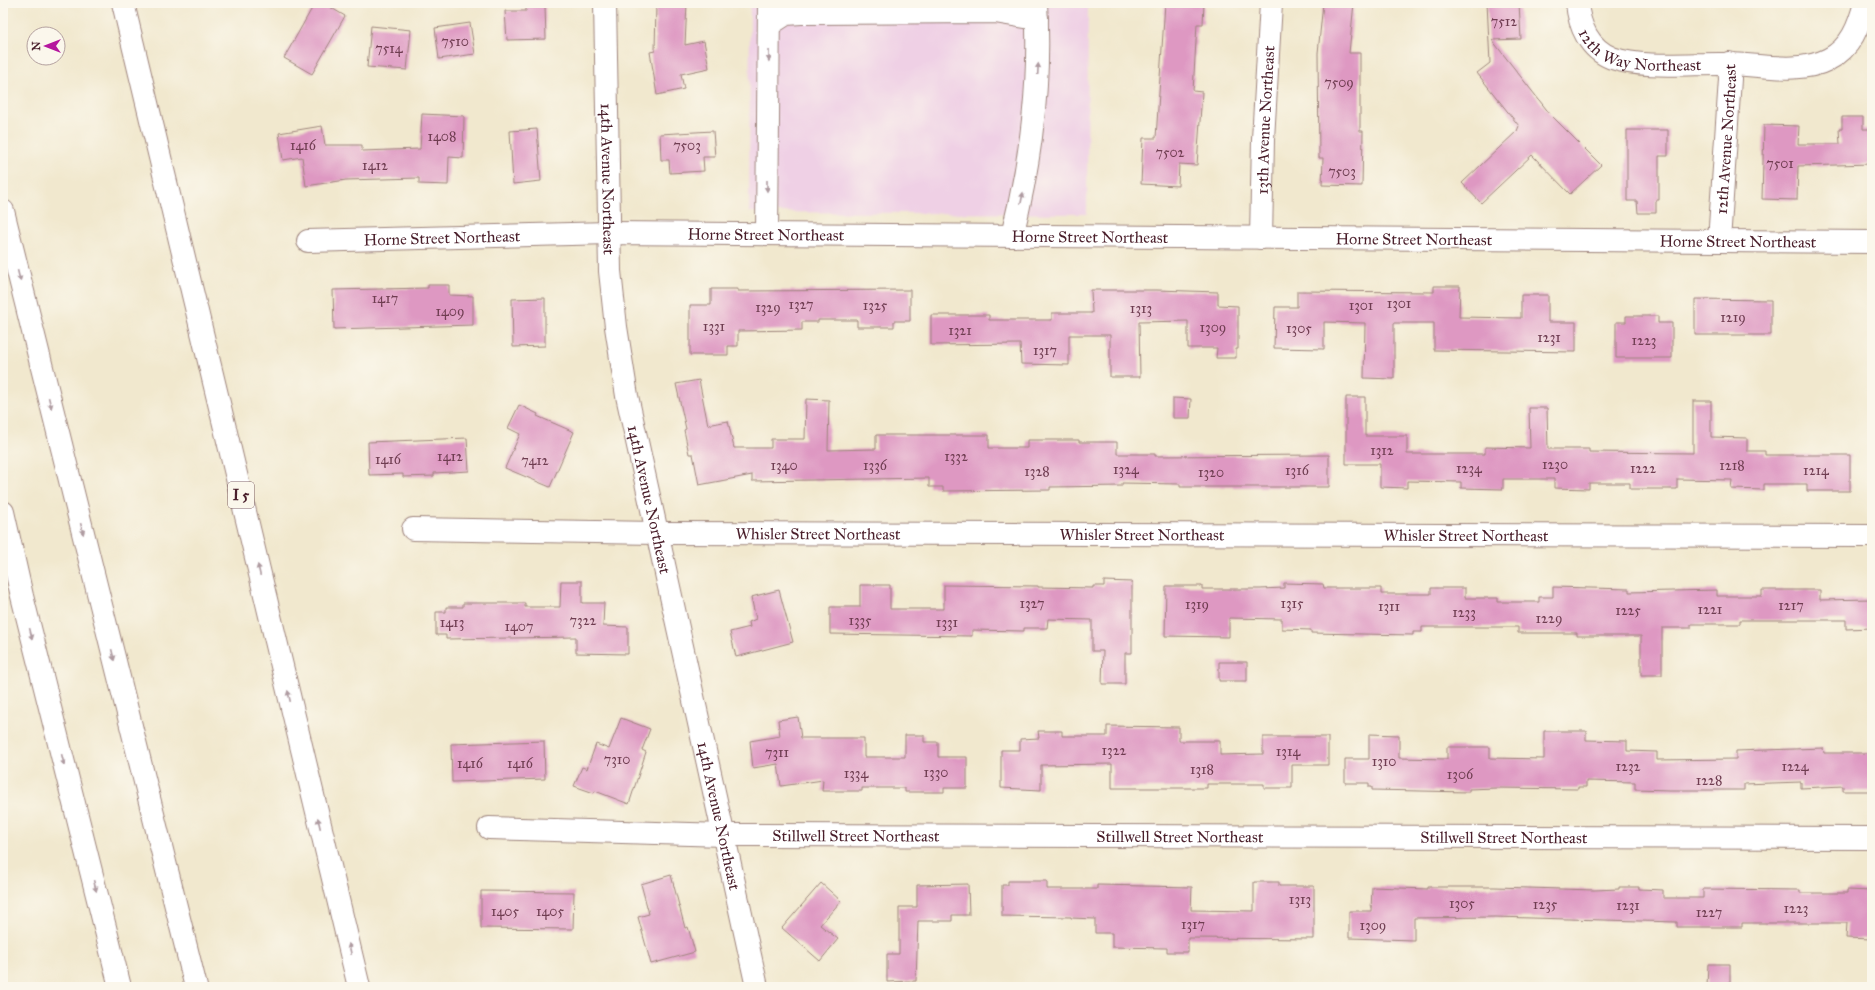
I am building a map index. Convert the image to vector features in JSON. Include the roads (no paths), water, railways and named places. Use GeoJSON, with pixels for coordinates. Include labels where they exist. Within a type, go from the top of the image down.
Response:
{"type":"FeatureCollection","features":[{"type":"Feature","properties":{"kind":"main road","name":"14th Avenue Northeast"},"geometry":{"type":"LineString","coordinates":[[605,3],[610,271],[616,328],[626,396],[757,987]]}},
{"type":"Feature","properties":{"kind":"main road"},"geometry":{"type":"LineString","coordinates":[[767,234],[769,3]]}},
{"type":"Feature","properties":{"kind":"main road","name":"13th Avenue Northeast"},"geometry":{"type":"LineString","coordinates":[[1261,238],[1263,138],[1271,3]]}},
{"type":"Feature","properties":{"kind":"main road","name":"12th Way Northeast"},"geometry":{"type":"LineString","coordinates":[[1577,3],[1578,18],[1590,43],[1612,58],[1651,63],[1729,64]]}},
{"type":"Feature","properties":{"kind":"main road","name":"12th Avenue Northeast"},"geometry":{"type":"LineString","coordinates":[[1719,241],[1730,79],[1729,64],[1777,67],[1804,66],[1828,60],[1847,46],[1859,26],[1864,3]]}},
{"type":"Feature","properties":{"kind":"main road","name":"I 5"},"geometry":{"type":"LineString","coordinates":[[124,6],[359,987]]}},
{"type":"Feature","properties":{"kind":"main road"},"geometry":{"type":"LineString","coordinates":[[769,25],[786,14],[801,13],[1036,11],[1038,66],[1033,130],[1021,200],[1012,236]]}},
{"type":"Feature","properties":{"kind":"main road"},"geometry":{"type":"LineString","coordinates":[[3,211],[196,987]]}},
{"type":"Feature","properties":{"kind":"main road","name":"Horne Street Northeast"},"geometry":{"type":"LineString","coordinates":[[308,241],[609,233],[1872,242]]}},
{"type":"Feature","properties":{"kind":"main road"},"geometry":{"type":"LineString","coordinates":[[3,512],[22,596],[120,987]]}},
{"type":"Feature","properties":{"kind":"main road","name":"Whisler Street Northeast"},"geometry":{"type":"LineString","coordinates":[[413,529],[657,533],[1872,536]]}},
{"type":"Feature","properties":{"kind":"main road","name":"Stillwell Street Northeast"},"geometry":{"type":"LineString","coordinates":[[489,828],[724,835],[1872,838]]}}]}
